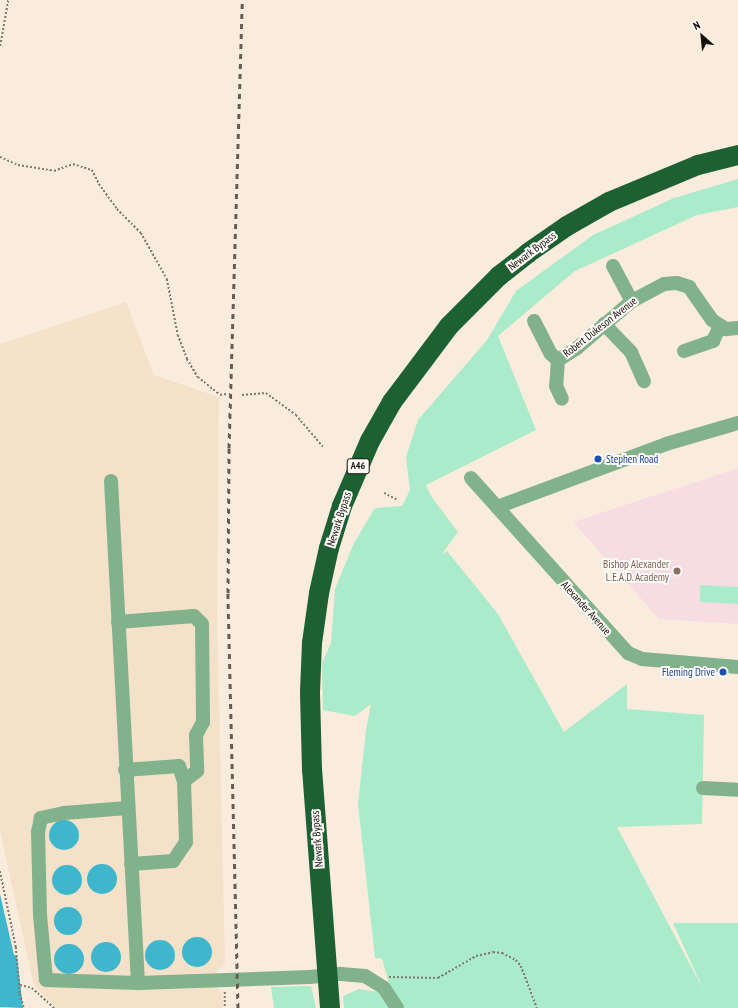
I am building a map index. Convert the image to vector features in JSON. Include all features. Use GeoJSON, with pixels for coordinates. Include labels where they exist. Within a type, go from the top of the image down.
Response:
{"type":"FeatureCollection","features":[{"type":"Feature","properties":{"kind":"highway","name":"Newark Bypass"},"geometry":{"type":"LineString","coordinates":[[330,1008],[312,770],[310,692],[312,643],[318,593],[329,548],[342,506],[370,441],[392,402],[449,326],[499,276],[528,253],[567,226],[609,202],[698,165],[738,155]]}},
{"type":"Feature","properties":{"kind":"street"},"geometry":{"type":"LineString","coordinates":[[613,266],[632,301]]}},
{"type":"Feature","properties":{"kind":"street","name":"Robert Dukeson Avenue"},"geometry":{"type":"LineString","coordinates":[[558,360],[577,348],[632,301],[664,284],[685,285],[693,290],[712,320],[720,326]]}},
{"type":"Feature","properties":{"kind":"street"},"geometry":{"type":"LineString","coordinates":[[534,321],[551,354],[558,360],[556,386],[562,399]]}},
{"type":"Feature","properties":{"kind":"street"},"geometry":{"type":"LineString","coordinates":[[604,324],[631,352],[644,380]]}},
{"type":"Feature","properties":{"kind":"street"},"geometry":{"type":"LineString","coordinates":[[684,350],[713,341],[720,326],[738,328]]}},
{"type":"Feature","properties":{"kind":"street"},"geometry":{"type":"LineString","coordinates":[[497,507],[666,444],[738,424]]}},
{"type":"Feature","properties":{"kind":"street","name":"Alexander Avenue"},"geometry":{"type":"LineString","coordinates":[[471,478],[628,653],[642,659],[738,667]]}},
{"type":"Feature","properties":{"kind":"street"},"geometry":{"type":"LineString","coordinates":[[111,481],[127,808],[138,983]]}},
{"type":"Feature","properties":{"kind":"street"},"geometry":{"type":"LineString","coordinates":[[118,622],[194,616],[202,624],[203,722],[196,735],[197,771],[184,781]]}},
{"type":"Feature","properties":{"kind":"street"},"geometry":{"type":"LineString","coordinates":[[125,770],[179,766],[184,781],[186,842],[173,861],[131,864]]}},
{"type":"Feature","properties":{"kind":"street"},"geometry":{"type":"LineString","coordinates":[[703,788],[738,790]]}},
{"type":"Feature","properties":{"kind":"street"},"geometry":{"type":"LineString","coordinates":[[127,808],[64,813],[41,818],[38,832],[40,915],[46,980],[138,983],[310,977],[341,974],[365,976],[384,988],[396,1008]]}},
{"type":"Feature","properties":{"kind":"path"},"geometry":{"type":"LineString","coordinates":[[0,46],[8,0]]}},
{"type":"Feature","properties":{"kind":"path"},"geometry":{"type":"LineString","coordinates":[[0,157],[18,165],[54,171],[74,164],[92,170],[99,184],[117,209],[141,233],[167,279],[178,335],[188,359],[198,377],[220,395],[226,394]]}},
{"type":"Feature","properties":{"kind":"path"},"geometry":{"type":"LineString","coordinates":[[242,395],[266,393],[296,415],[324,448]]}},
{"type":"Feature","properties":{"kind":"path"},"geometry":{"type":"LineString","coordinates":[[384,493],[398,500]]}},
{"type":"Feature","properties":{"kind":"path"},"geometry":{"type":"LineString","coordinates":[[0,871],[16,947],[19,985],[24,1008]]}},
{"type":"Feature","properties":{"kind":"path"},"geometry":{"type":"LineString","coordinates":[[374,982],[395,976],[438,978],[476,956],[493,952],[502,953],[516,960],[521,966],[537,1008]]}},
{"type":"Feature","properties":{"kind":"path"},"geometry":{"type":"LineString","coordinates":[[19,985],[32,988],[54,1008]]}},
{"type":"Feature","properties":{"kind":"path"},"geometry":{"type":"LineString","coordinates":[[225,993],[225,1008]]}},
{"type":"Feature","properties":{"kind":"shaded area"},"geometry":{"type":"Polygon","coordinates":[[[126,302],[154,375],[219,397],[217,616],[225,962],[214,976],[214,985],[222,993],[223,1008],[57,1008],[34,986],[0,831],[0,344],[126,302]]]}},
{"type":"Feature","properties":{"kind":"shaded area","name":"Bishop Alexander L.E.A.D. Academy"},"geometry":{"type":"Polygon","coordinates":[[[738,468],[738,624],[659,619],[573,522],[738,468]]]}},
{"type":"Feature","properties":{"kind":"green space"},"geometry":{"type":"Polygon","coordinates":[[[738,179],[738,207],[697,215],[575,271],[498,336],[536,430],[426,485],[431,496],[458,532],[441,555],[447,551],[498,614],[564,732],[627,684],[627,709],[704,715],[702,824],[617,827],[704,991],[673,923],[738,923],[738,1008],[403,1008],[391,990],[382,959],[375,958],[358,804],[366,730],[371,704],[355,716],[323,710],[322,663],[331,643],[335,589],[354,543],[375,508],[402,506],[410,490],[406,457],[418,420],[487,340],[516,291],[593,235],[674,198],[738,179]]]}},
{"type":"Feature","properties":{"kind":"green space"},"geometry":{"type":"Polygon","coordinates":[[[700,585],[738,587],[738,604],[700,602],[700,585]]]}},
{"type":"Feature","properties":{"kind":"green space"},"geometry":{"type":"Polygon","coordinates":[[[311,986],[316,1008],[274,1008],[271,987],[311,986]]]}},
{"type":"Feature","properties":{"kind":"green space"},"geometry":{"type":"Polygon","coordinates":[[[359,989],[384,993],[394,1008],[344,1008],[343,996],[359,989]]]}},
{"type":"Feature","properties":{"kind":"water"},"geometry":{"type":"Polygon","coordinates":[[[64,820],[74,825],[79,835],[74,845],[64,850],[54,845],[49,835],[54,825],[64,820]]]}},
{"type":"Feature","properties":{"kind":"water"},"geometry":{"type":"Polygon","coordinates":[[[102,864],[112,869],[117,879],[112,889],[102,894],[92,889],[87,879],[92,869],[102,864]]]}},
{"type":"Feature","properties":{"kind":"water"},"geometry":{"type":"Polygon","coordinates":[[[67,865],[77,870],[82,880],[77,890],[67,895],[57,890],[52,880],[57,870],[67,865]]]}},
{"type":"Feature","properties":{"kind":"water"},"geometry":{"type":"Polygon","coordinates":[[[0,894],[14,955],[17,956],[23,1008],[0,1007],[0,894]]]}},
{"type":"Feature","properties":{"kind":"water"},"geometry":{"type":"Polygon","coordinates":[[[68,907],[74,908],[78,911],[81,915],[81,927],[78,931],[74,934],[68,935],[62,934],[58,931],[55,927],[54,921],[55,915],[58,911],[62,908],[68,907]]]}},
{"type":"Feature","properties":{"kind":"water"},"geometry":{"type":"Polygon","coordinates":[[[197,937],[207,942],[212,952],[207,962],[197,967],[187,962],[182,952],[187,942],[197,937]]]}},
{"type":"Feature","properties":{"kind":"water"},"geometry":{"type":"Polygon","coordinates":[[[160,940],[170,945],[175,955],[170,965],[160,970],[150,965],[145,955],[150,945],[160,940]]]}},
{"type":"Feature","properties":{"kind":"water"},"geometry":{"type":"Polygon","coordinates":[[[106,942],[116,947],[121,957],[116,967],[106,972],[96,967],[91,957],[96,947],[106,942]]]}},
{"type":"Feature","properties":{"kind":"water"},"geometry":{"type":"Polygon","coordinates":[[[69,944],[79,949],[84,959],[79,969],[69,974],[59,969],[54,959],[59,949],[69,944]]]}},
{"type":"Feature","properties":{"kind":"railway"},"geometry":{"type":"LineString","coordinates":[[238,1008],[228,593],[229,448],[242,0]]}},
{"type":"Feature","properties":{"kind":"place","name":"Stephen Road"},"geometry":{"type":"Point","coordinates":[598,459]}},
{"type":"Feature","properties":{"kind":"place","name":"Bishop Alexander L.E.A.D. Academy"},"geometry":{"type":"Point","coordinates":[677,571]}},
{"type":"Feature","properties":{"kind":"place","name":"Fleming Drive"},"geometry":{"type":"Point","coordinates":[723,672]}}]}
